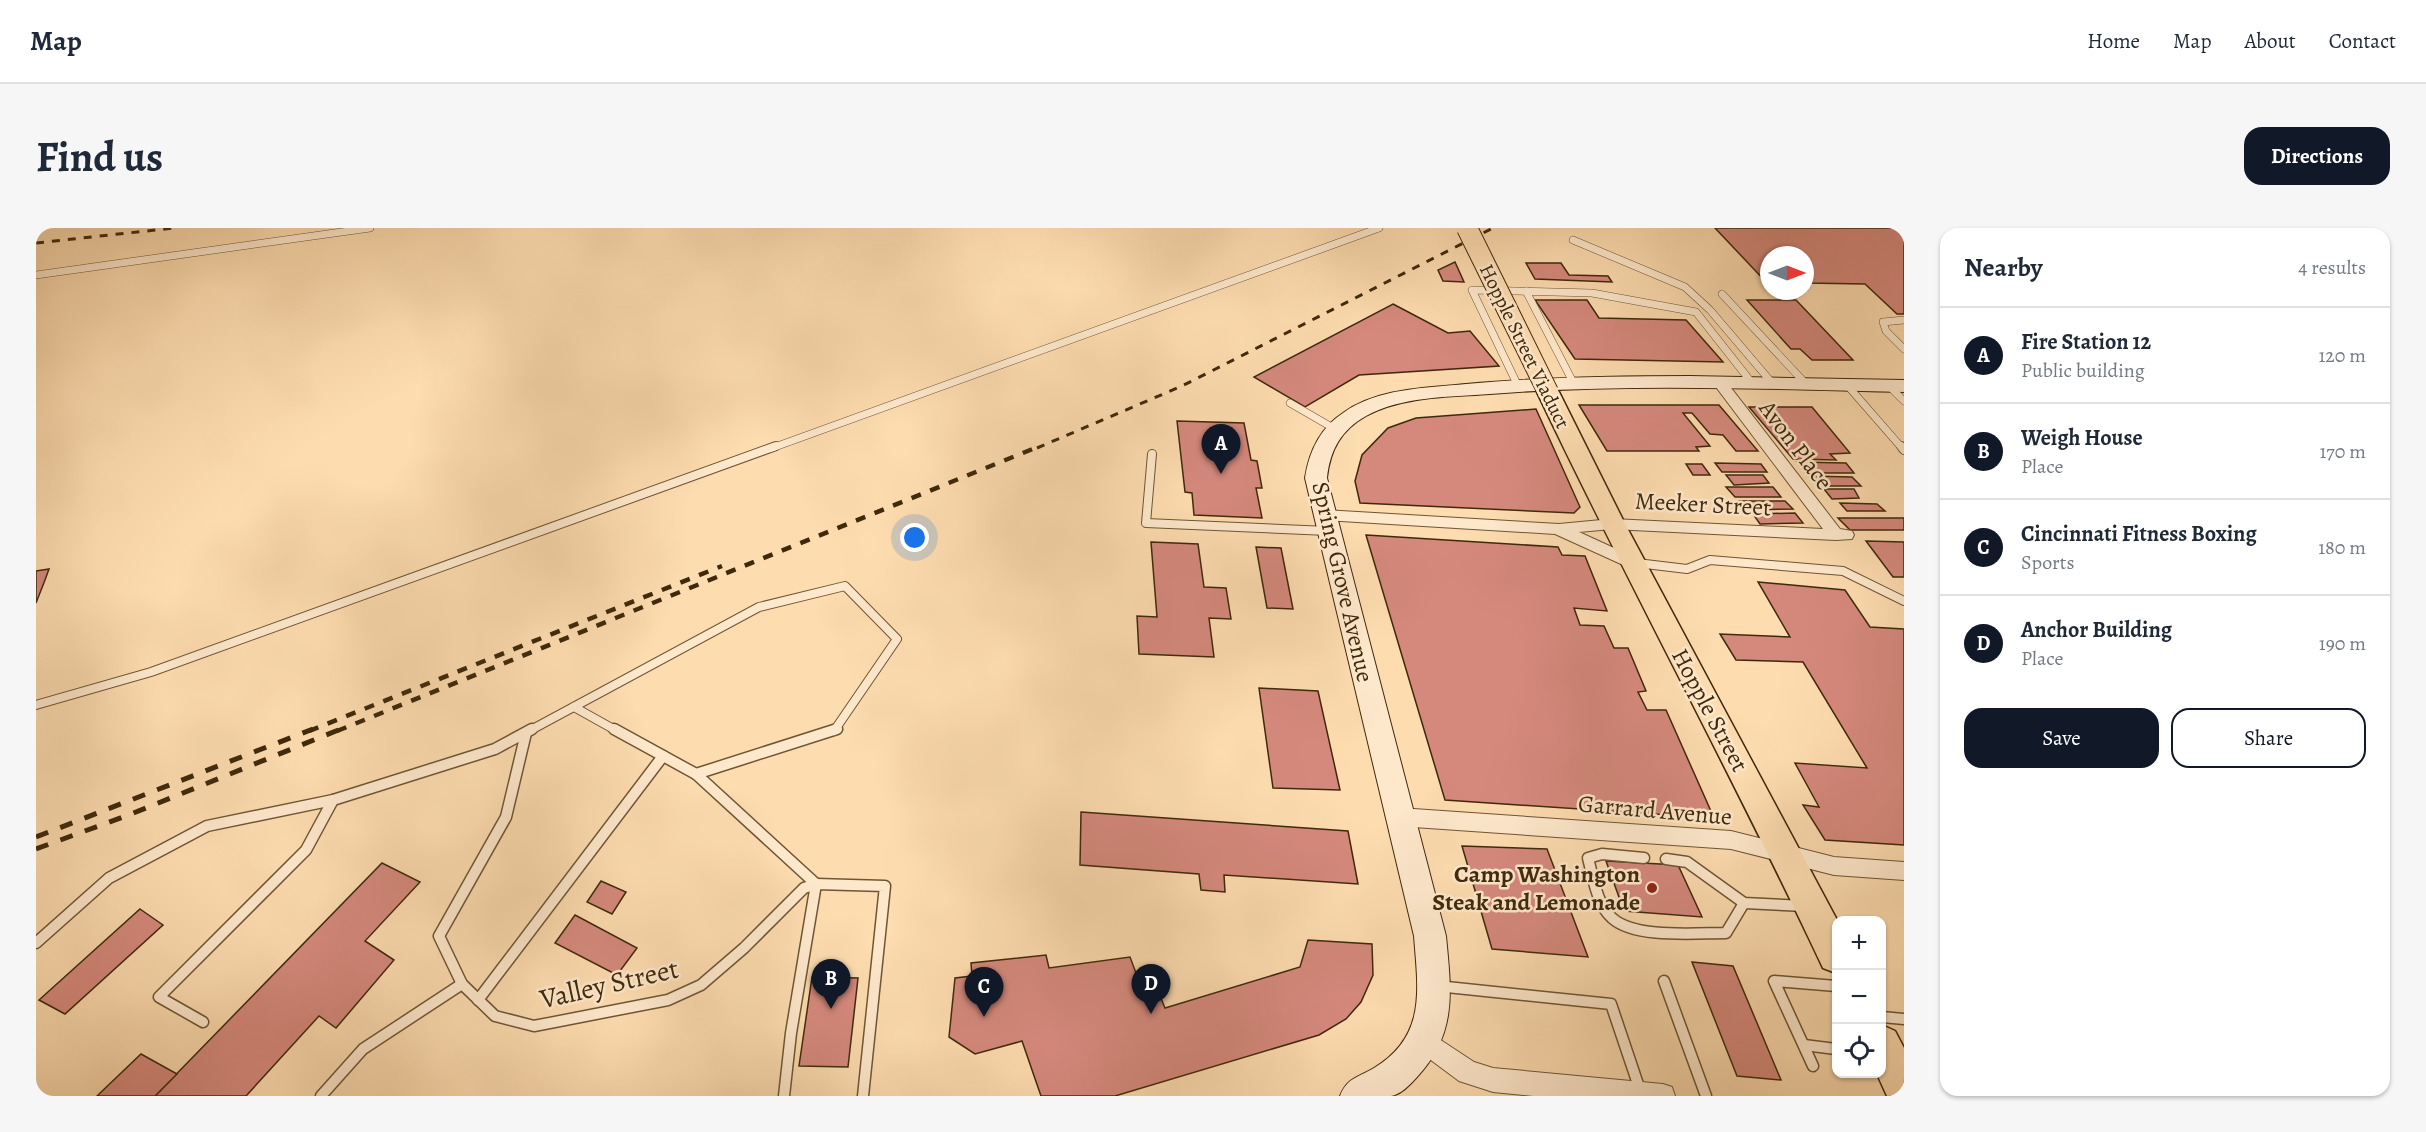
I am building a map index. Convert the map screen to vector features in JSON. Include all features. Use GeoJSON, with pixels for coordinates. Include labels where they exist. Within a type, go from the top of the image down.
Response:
{"type":"FeatureCollection","features":[{"type":"Feature","properties":{"kind":"main road","name":"Hopple Street Viaduct"},"geometry":{"type":"LineString","coordinates":[[1467,228],[1584,464]]}},
{"type":"Feature","properties":{"kind":"main road","name":"Spring Grove Avenue"},"geometry":{"type":"LineString","coordinates":[[1357,1096],[1377,1088],[1406,1066],[1424,1041],[1435,986],[1430,936],[1316,478],[1318,459],[1325,441],[1335,429],[1359,411],[1394,399],[1518,386],[1752,383],[1896,386]]}},
{"type":"Feature","properties":{"kind":"main road","name":"Hopple Street"},"geometry":{"type":"LineString","coordinates":[[1584,464],[1612,524],[1785,852],[1832,948]]}},
{"type":"Feature","properties":{"kind":"main road"},"geometry":{"type":"LineString","coordinates":[[1886,1056],[1904,1088]]}},
{"type":"Feature","properties":{"kind":"street","name":"Avon Place"},"geometry":{"type":"LineString","coordinates":[[1720,383],[1841,535]]}},
{"type":"Feature","properties":{"kind":"street","name":"Meeker Street"},"geometry":{"type":"LineString","coordinates":[[1326,523],[1559,529],[1612,524],[1841,535]]}},
{"type":"Feature","properties":{"kind":"street","name":"Meeker Street"},"geometry":{"type":"LineString","coordinates":[[1559,529],[1632,563]]}},
{"type":"Feature","properties":{"kind":"street","name":"Garrard Avenue"},"geometry":{"type":"LineString","coordinates":[[1399,817],[1731,840],[1834,866],[1904,871]]}},
{"type":"Feature","properties":{"kind":"street"},"geometry":{"type":"LineString","coordinates":[[1424,1041],[1468,1072],[1493,1080],[1652,1095]]}},
{"type":"Feature","properties":{"kind":"lane"},"geometry":{"type":"LineString","coordinates":[[36,275],[370,228]]}},
{"type":"Feature","properties":{"kind":"lane"},"geometry":{"type":"LineString","coordinates":[[36,705],[172,665],[1379,228]]}},
{"type":"Feature","properties":{"kind":"lane"},"geometry":{"type":"LineString","coordinates":[[1573,240],[1685,287],[1710,310],[1773,384]]}},
{"type":"Feature","properties":{"kind":"lane"},"geometry":{"type":"LineString","coordinates":[[1518,386],[1472,290],[1592,293],[1696,312],[1752,383]]}},
{"type":"Feature","properties":{"kind":"lane"},"geometry":{"type":"LineString","coordinates":[[1526,291],[1574,384]]}},
{"type":"Feature","properties":{"kind":"lane"},"geometry":{"type":"LineString","coordinates":[[1722,294],[1806,384]]}},
{"type":"Feature","properties":{"kind":"lane"},"geometry":{"type":"LineString","coordinates":[[1903,347],[1886,331],[1883,322],[1904,320]]}},
{"type":"Feature","properties":{"kind":"lane"},"geometry":{"type":"LineString","coordinates":[[1847,385],[1904,450]]}},
{"type":"Feature","properties":{"kind":"lane"},"geometry":{"type":"LineString","coordinates":[[1896,386],[1904,401]]}},
{"type":"Feature","properties":{"kind":"lane"},"geometry":{"type":"LineString","coordinates":[[1290,403],[1335,429]]}},
{"type":"Feature","properties":{"kind":"lane"},"geometry":{"type":"LineString","coordinates":[[1152,454],[1146,523],[1326,523]]}},
{"type":"Feature","properties":{"kind":"lane"},"geometry":{"type":"LineString","coordinates":[[1632,563],[1687,568],[1710,560],[1843,571],[1904,601]]}},
{"type":"Feature","properties":{"kind":"lane"},"geometry":{"type":"LineString","coordinates":[[36,943],[109,878],[207,826],[333,800],[495,749],[759,607],[845,586],[897,639],[836,730],[696,774]]}},
{"type":"Feature","properties":{"kind":"lane"},"geometry":{"type":"LineString","coordinates":[[574,707],[638,740],[696,774],[816,884],[885,886],[863,1096]]}},
{"type":"Feature","properties":{"kind":"lane"},"geometry":{"type":"LineString","coordinates":[[321,1096],[363,1049],[462,984],[440,936],[506,817],[526,733]]}},
{"type":"Feature","properties":{"kind":"lane"},"geometry":{"type":"LineString","coordinates":[[478,1000],[663,756]]}},
{"type":"Feature","properties":{"kind":"lane"},"geometry":{"type":"LineString","coordinates":[[203,1022],[159,997],[306,850],[333,800]]}},
{"type":"Feature","properties":{"kind":"lane"},"geometry":{"type":"LineString","coordinates":[[1644,858],[1602,854],[1588,858],[1600,895],[1612,918],[1638,929],[1726,933],[1744,903]]}},
{"type":"Feature","properties":{"kind":"lane"},"geometry":{"type":"LineString","coordinates":[[1666,859],[1687,862],[1744,903],[1811,907]]}},
{"type":"Feature","properties":{"kind":"lane"},"geometry":{"type":"LineString","coordinates":[[784,1096],[791,1033],[816,884]]}},
{"type":"Feature","properties":{"kind":"lane","name":"Valley Street"},"geometry":{"type":"LineString","coordinates":[[462,984],[495,1016],[534,1026],[668,1000],[700,985],[744,948],[804,888],[816,884]]}},
{"type":"Feature","properties":{"kind":"lane"},"geometry":{"type":"LineString","coordinates":[[1664,981],[1706,1096]]}},
{"type":"Feature","properties":{"kind":"lane"},"geometry":{"type":"LineString","coordinates":[[1813,1066],[1774,981],[1832,986]]}},
{"type":"Feature","properties":{"kind":"lane"},"geometry":{"type":"LineString","coordinates":[[1435,986],[1611,1004],[1652,1095]]}},
{"type":"Feature","properties":{"kind":"lane"},"geometry":{"type":"LineString","coordinates":[[1886,1017],[1904,1019]]}},
{"type":"Feature","properties":{"kind":"lane"},"geometry":{"type":"LineString","coordinates":[[1804,1046],[1832,1049]]}},
{"type":"Feature","properties":{"kind":"building"},"geometry":{"type":"Polygon","coordinates":[[[1715,228],[1904,228],[1904,314],[1897,314],[1865,284],[1814,283],[1814,246],[1760,246],[1760,276],[1715,228]]]}},
{"type":"Feature","properties":{"kind":"building"},"geometry":{"type":"Polygon","coordinates":[[[1455,262],[1464,282],[1443,281],[1438,270],[1455,262]]]}},
{"type":"Feature","properties":{"kind":"building"},"geometry":{"type":"Polygon","coordinates":[[[1526,263],[1561,263],[1569,275],[1608,276],[1612,282],[1535,279],[1526,263]]]}},
{"type":"Feature","properties":{"kind":"building"},"geometry":{"type":"Polygon","coordinates":[[[1535,300],[1587,300],[1599,318],[1686,320],[1723,362],[1575,359],[1535,300]]]}},
{"type":"Feature","properties":{"kind":"building"},"geometry":{"type":"Polygon","coordinates":[[[1747,300],[1796,300],[1853,360],[1812,360],[1800,349],[1791,349],[1747,300]]]}},
{"type":"Feature","properties":{"kind":"building"},"geometry":{"type":"Polygon","coordinates":[[[1393,304],[1448,333],[1470,331],[1499,366],[1359,375],[1305,407],[1254,377],[1393,304]]]}},
{"type":"Feature","properties":{"kind":"building"},"geometry":{"type":"Polygon","coordinates":[[[1579,405],[1719,405],[1758,451],[1736,451],[1723,435],[1710,434],[1692,413],[1683,413],[1710,446],[1696,447],[1699,451],[1607,451],[1579,405]]]}},
{"type":"Feature","properties":{"kind":"building"},"geometry":{"type":"Polygon","coordinates":[[[1749,407],[1812,407],[1850,453],[1830,454],[1836,460],[1793,459],[1749,407]]]}},
{"type":"Feature","properties":{"kind":"building"},"geometry":{"type":"Polygon","coordinates":[[[1536,409],[1580,507],[1574,513],[1360,503],[1355,481],[1362,455],[1388,428],[1416,418],[1536,409]]]}},
{"type":"Feature","properties":{"kind":"building"},"geometry":{"type":"Polygon","coordinates":[[[1177,421],[1244,423],[1251,460],[1257,461],[1262,488],[1256,488],[1262,518],[1194,515],[1192,493],[1185,492],[1177,421]]]}},
{"type":"Feature","properties":{"kind":"building"},"geometry":{"type":"Polygon","coordinates":[[[1797,462],[1846,463],[1854,473],[1806,473],[1797,462]]]}},
{"type":"Feature","properties":{"kind":"building"},"geometry":{"type":"Polygon","coordinates":[[[1715,463],[1761,464],[1767,472],[1722,472],[1715,463]]]}},
{"type":"Feature","properties":{"kind":"building"},"geometry":{"type":"Polygon","coordinates":[[[1686,464],[1702,464],[1710,475],[1693,475],[1686,464]]]}},
{"type":"Feature","properties":{"kind":"building"},"geometry":{"type":"Polygon","coordinates":[[[1726,475],[1763,475],[1769,483],[1734,485],[1726,475]]]}},
{"type":"Feature","properties":{"kind":"building"},"geometry":{"type":"Polygon","coordinates":[[[1810,476],[1852,477],[1861,486],[1819,486],[1810,476]]]}},
{"type":"Feature","properties":{"kind":"building"},"geometry":{"type":"Polygon","coordinates":[[[1726,487],[1773,487],[1781,497],[1735,497],[1726,487]]]}},
{"type":"Feature","properties":{"kind":"building"},"geometry":{"type":"Polygon","coordinates":[[[1824,489],[1854,489],[1859,498],[1832,499],[1824,489]]]}},
{"type":"Feature","properties":{"kind":"building"},"geometry":{"type":"Polygon","coordinates":[[[1739,501],[1785,501],[1793,509],[1746,510],[1739,501]]]}},
{"type":"Feature","properties":{"kind":"building"},"geometry":{"type":"Polygon","coordinates":[[[1840,503],[1877,504],[1885,511],[1847,511],[1840,503]]]}},
{"type":"Feature","properties":{"kind":"building"},"geometry":{"type":"Polygon","coordinates":[[[1795,513],[1803,523],[1760,524],[1753,514],[1795,513]]]}},
{"type":"Feature","properties":{"kind":"building"},"geometry":{"type":"Polygon","coordinates":[[[1838,518],[1904,518],[1904,530],[1850,530],[1838,518]]]}},
{"type":"Feature","properties":{"kind":"building"},"geometry":{"type":"Polygon","coordinates":[[[1366,535],[1558,547],[1562,555],[1585,556],[1607,611],[1574,608],[1580,625],[1604,626],[1614,648],[1628,648],[1646,691],[1638,692],[1647,710],[1666,710],[1714,818],[1445,800],[1366,535]]]}},
{"type":"Feature","properties":{"kind":"building"},"geometry":{"type":"Polygon","coordinates":[[[1866,541],[1904,542],[1904,577],[1893,577],[1866,541]]]}},
{"type":"Feature","properties":{"kind":"building"},"geometry":{"type":"Polygon","coordinates":[[[1151,542],[1198,544],[1204,587],[1226,588],[1231,619],[1209,618],[1214,657],[1139,654],[1137,616],[1157,617],[1151,542]]]}},
{"type":"Feature","properties":{"kind":"building"},"geometry":{"type":"Polygon","coordinates":[[[1256,547],[1281,548],[1293,609],[1267,608],[1256,547]]]}},
{"type":"Feature","properties":{"kind":"building"},"geometry":{"type":"Polygon","coordinates":[[[49,569],[45,580],[36,603],[36,571],[49,569]]]}},
{"type":"Feature","properties":{"kind":"building"},"geometry":{"type":"Polygon","coordinates":[[[1758,582],[1845,590],[1870,627],[1904,629],[1904,845],[1825,840],[1803,805],[1819,807],[1795,763],[1867,768],[1803,662],[1736,660],[1720,634],[1790,637],[1758,582]]]}},
{"type":"Feature","properties":{"kind":"building"},"geometry":{"type":"Polygon","coordinates":[[[1259,688],[1318,691],[1340,790],[1273,788],[1259,688]]]}},
{"type":"Feature","properties":{"kind":"building"},"geometry":{"type":"Polygon","coordinates":[[[1081,812],[1348,831],[1358,884],[1224,875],[1225,892],[1201,890],[1199,874],[1080,865],[1081,812]]]}},
{"type":"Feature","properties":{"kind":"building"},"geometry":{"type":"Polygon","coordinates":[[[1462,846],[1547,849],[1588,957],[1492,949],[1462,846]]]}},
{"type":"Feature","properties":{"kind":"building","name":"Camp Washington Steak and Lemonade"},"geometry":{"type":"Polygon","coordinates":[[[1606,861],[1678,865],[1702,917],[1624,911],[1606,861]]]}},
{"type":"Feature","properties":{"kind":"building"},"geometry":{"type":"Polygon","coordinates":[[[382,863],[420,882],[365,941],[394,960],[336,1028],[319,1016],[246,1096],[155,1096],[382,863]]]}},
{"type":"Feature","properties":{"kind":"building"},"geometry":{"type":"Polygon","coordinates":[[[601,881],[626,892],[612,914],[587,902],[601,881]]]}},
{"type":"Feature","properties":{"kind":"building"},"geometry":{"type":"Polygon","coordinates":[[[140,909],[163,925],[65,1014],[39,1000],[140,909]]]}},
{"type":"Feature","properties":{"kind":"building"},"geometry":{"type":"Polygon","coordinates":[[[575,915],[637,948],[617,975],[555,943],[575,915]]]}},
{"type":"Feature","properties":{"kind":"building"},"geometry":{"type":"Polygon","coordinates":[[[1308,940],[1372,944],[1373,975],[1361,1002],[1346,1019],[1319,1035],[1115,1096],[1041,1096],[1022,1041],[975,1054],[949,1037],[955,978],[972,976],[971,963],[1046,955],[1049,968],[1130,957],[1142,989],[1156,986],[1165,1008],[1300,967],[1308,940]]]}},
{"type":"Feature","properties":{"kind":"building"},"geometry":{"type":"Polygon","coordinates":[[[1692,962],[1733,966],[1781,1080],[1737,1076],[1692,962]]]}},
{"type":"Feature","properties":{"kind":"building"},"geometry":{"type":"Polygon","coordinates":[[[812,977],[858,978],[848,1067],[799,1066],[812,977]]]}},
{"type":"Feature","properties":{"kind":"building"},"geometry":{"type":"Polygon","coordinates":[[[141,1054],[177,1074],[155,1096],[97,1096],[141,1054]]]}},
{"type":"Feature","properties":{"kind":"railway"},"geometry":{"type":"LineString","coordinates":[[36,243],[174,228]]}},
{"type":"Feature","properties":{"kind":"railway"},"geometry":{"type":"LineString","coordinates":[[1037,448],[1182,386],[1493,228]]}},
{"type":"Feature","properties":{"kind":"railway"},"geometry":{"type":"LineString","coordinates":[[337,731],[1040,446]]}},
{"type":"Feature","properties":{"kind":"railway"},"geometry":{"type":"LineString","coordinates":[[309,731],[722,566]]}},
{"type":"Feature","properties":{"kind":"railway"},"geometry":{"type":"LineString","coordinates":[[36,837],[313,729]]}},
{"type":"Feature","properties":{"kind":"railway"},"geometry":{"type":"LineString","coordinates":[[36,849],[131,814],[341,729]]}},
{"type":"Feature","properties":{"kind":"place","name":"Fire Station 12"},"geometry":{"type":"Point","coordinates":[1221,474]}},
{"type":"Feature","properties":{"kind":"place","name":"Camp Washington Steak and Lemonade"},"geometry":{"type":"Point","coordinates":[1652,888]}},
{"type":"Feature","properties":{"kind":"place","name":"Weigh House"},"geometry":{"type":"Point","coordinates":[831,1009]}},
{"type":"Feature","properties":{"kind":"place","name":"Anchor Building"},"geometry":{"type":"Point","coordinates":[1151,1014]}},
{"type":"Feature","properties":{"kind":"place","name":"Cincinnati Fitness Boxing"},"geometry":{"type":"Point","coordinates":[984,1017]}}]}
